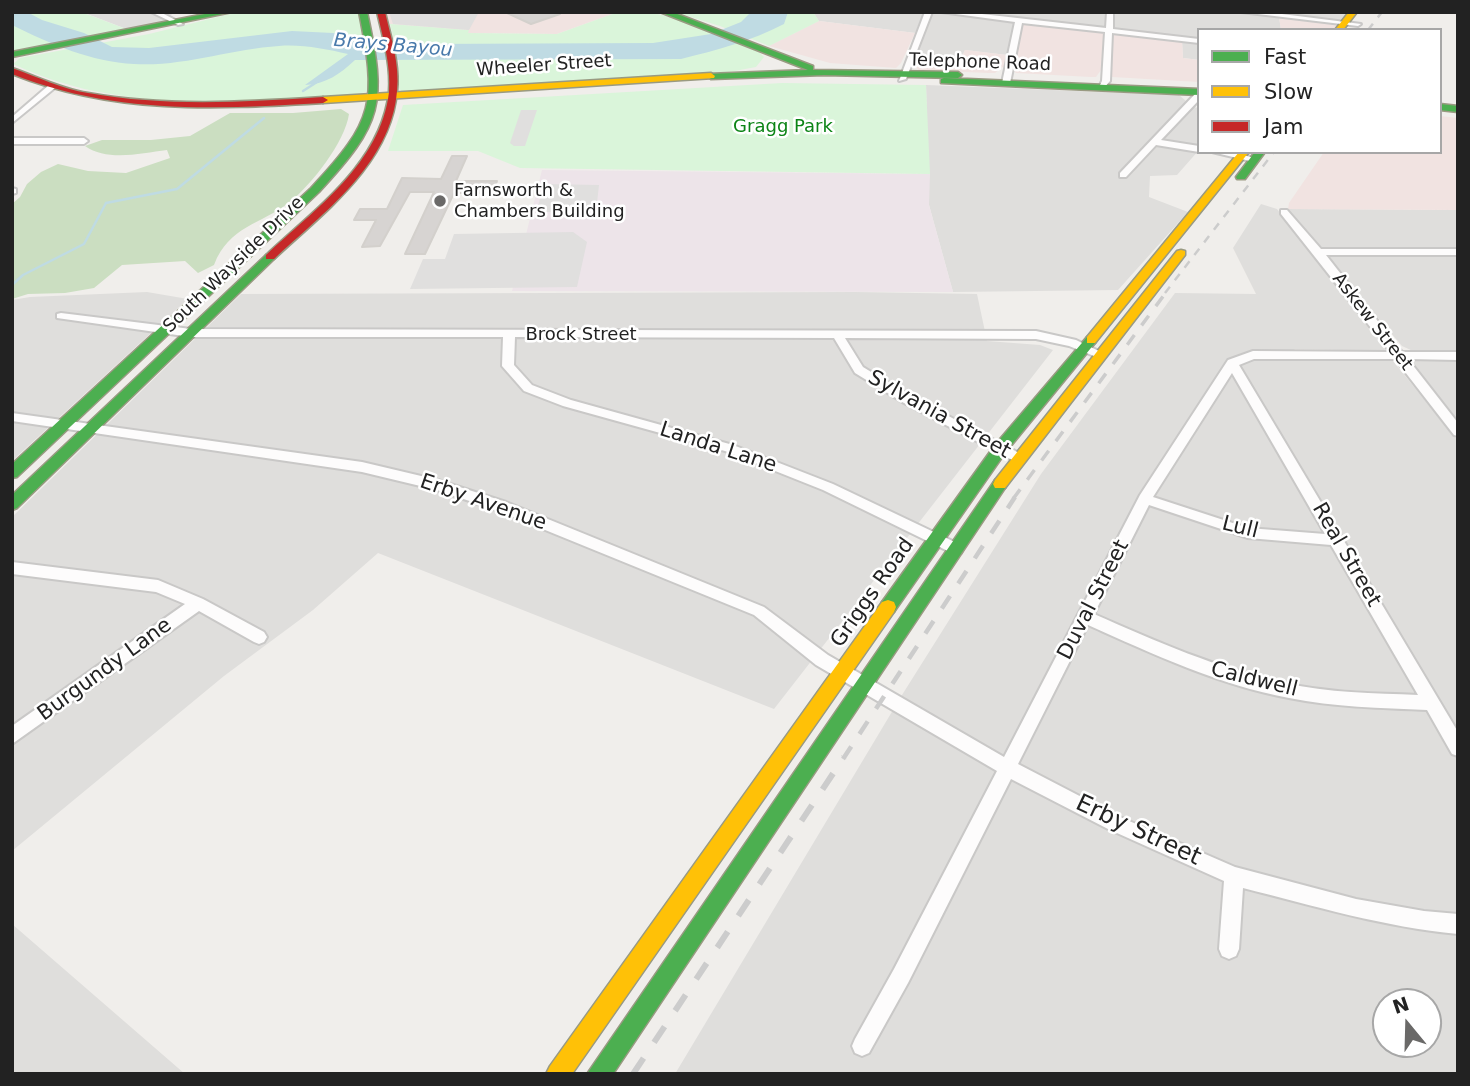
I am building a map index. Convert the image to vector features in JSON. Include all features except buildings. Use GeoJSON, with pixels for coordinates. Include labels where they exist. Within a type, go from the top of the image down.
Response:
{"type":"FeatureCollection","features":[{"type":"Feature","properties":{"kind":"main road"},"geometry":{"type":"LineString","coordinates":[[17,55],[180,24],[228,12]]}},
{"type":"Feature","properties":{"kind":"main road","name":"Telephone Road"},"geometry":{"type":"LineString","coordinates":[[664,12],[824,72],[859,78],[958,75],[1006,80]]}},
{"type":"Feature","properties":{"kind":"main road","name":"South Wayside Drive"},"geometry":{"type":"LineString","coordinates":[[12,473],[315,190],[353,148],[374,99],[375,75],[364,19]]}},
{"type":"Feature","properties":{"kind":"main road","name":"South Wayside Drive"},"geometry":{"type":"LineString","coordinates":[[12,504],[357,173],[376,148],[395,97],[395,75],[383,20]]}},
{"type":"Feature","properties":{"kind":"main road"},"geometry":{"type":"LineString","coordinates":[[735,74],[761,67],[766,61],[765,49]]}},
{"type":"Feature","properties":{"kind":"main road","name":"Telephone Road"},"geometry":{"type":"LineString","coordinates":[[765,49],[904,75],[1104,84],[1197,85]]}},
{"type":"Feature","properties":{"kind":"main road","name":"Wheeler Street"},"geometry":{"type":"LineString","coordinates":[[12,71],[48,91]]}},
{"type":"Feature","properties":{"kind":"main road","name":"Wheeler Street"},"geometry":{"type":"LineString","coordinates":[[12,82],[124,104],[230,108],[735,74],[824,72],[904,75]]}},
{"type":"Feature","properties":{"kind":"main road","name":"Wheeler Street"},"geometry":{"type":"LineString","coordinates":[[395,97],[714,80],[859,78]]}},
{"type":"Feature","properties":{"kind":"main road","name":"Telephone Road"},"geometry":{"type":"LineString","coordinates":[[1104,84],[1197,93]]}},
{"type":"Feature","properties":{"kind":"main road"},"geometry":{"type":"LineString","coordinates":[[353,148],[376,148]]}},
{"type":"Feature","properties":{"kind":"main road","name":"Griggs Road"},"geometry":{"type":"LineString","coordinates":[[558,1074],[1000,449],[1082,347],[1250,155]]}},
{"type":"Feature","properties":{"kind":"main road","name":"Griggs Road"},"geometry":{"type":"LineString","coordinates":[[599,1074],[1018,458],[1250,155]]}},
{"type":"Feature","properties":{"kind":"street"},"geometry":{"type":"LineString","coordinates":[[154,12],[180,24]]}},
{"type":"Feature","properties":{"kind":"street"},"geometry":{"type":"LineString","coordinates":[[904,75],[929,12]]}},
{"type":"Feature","properties":{"kind":"street"},"geometry":{"type":"LineString","coordinates":[[944,12],[1197,41]]}},
{"type":"Feature","properties":{"kind":"street"},"geometry":{"type":"LineString","coordinates":[[1104,84],[1110,12]]}},
{"type":"Feature","properties":{"kind":"street"},"geometry":{"type":"LineString","coordinates":[[1244,12],[1353,22]]}},
{"type":"Feature","properties":{"kind":"street"},"geometry":{"type":"LineString","coordinates":[[1006,80],[1019,21]]}},
{"type":"Feature","properties":{"kind":"street"},"geometry":{"type":"LineString","coordinates":[[12,121],[48,91]]}},
{"type":"Feature","properties":{"kind":"street"},"geometry":{"type":"LineString","coordinates":[[1123,175],[1197,95]]}},
{"type":"Feature","properties":{"kind":"street"},"geometry":{"type":"LineString","coordinates":[[12,141],[85,141]]}},
{"type":"Feature","properties":{"kind":"street"},"geometry":{"type":"LineString","coordinates":[[1155,142],[1197,149]]}},
{"type":"Feature","properties":{"kind":"street","name":"Askew Street"},"geometry":{"type":"LineString","coordinates":[[1284,212],[1458,432]]}},
{"type":"Feature","properties":{"kind":"street"},"geometry":{"type":"LineString","coordinates":[[1318,252],[1458,252]]}},
{"type":"Feature","properties":{"kind":"street","name":"Brock Street"},"geometry":{"type":"LineString","coordinates":[[61,316],[191,332],[1036,335],[1099,354]]}},
{"type":"Feature","properties":{"kind":"street","name":"Landa Lane"},"geometry":{"type":"LineString","coordinates":[[509,335],[508,366],[528,388],[567,403],[729,448],[828,487],[956,549]]}},
{"type":"Feature","properties":{"kind":"street","name":"Sylvania Street"},"geometry":{"type":"LineString","coordinates":[[838,335],[859,370],[908,400],[1018,458]]}},
{"type":"Feature","properties":{"kind":"street"},"geometry":{"type":"LineString","coordinates":[[1232,363],[1253,355],[1458,356]]}},
{"type":"Feature","properties":{"kind":"street","name":"Duval Street"},"geometry":{"type":"LineString","coordinates":[[862,1046],[901,976],[1145,499],[1232,363]]}},
{"type":"Feature","properties":{"kind":"street","name":"Real Street"},"geometry":{"type":"LineString","coordinates":[[1232,363],[1458,748]]}},
{"type":"Feature","properties":{"kind":"street","name":"Erby Avenue"},"geometry":{"type":"LineString","coordinates":[[12,417],[362,467],[438,485],[501,506],[759,611],[822,660],[843,672]]}},
{"type":"Feature","properties":{"kind":"street","name":"Lull"},"geometry":{"type":"LineString","coordinates":[[1145,499],[1248,533],[1338,541]]}},
{"type":"Feature","properties":{"kind":"street"},"geometry":{"type":"LineString","coordinates":[[12,568],[158,586],[198,603],[259,637]]}},
{"type":"Feature","properties":{"kind":"street","name":"Burgundy Lane"},"geometry":{"type":"LineString","coordinates":[[12,736],[198,603]]}},
{"type":"Feature","properties":{"kind":"street","name":"Caldwell"},"geometry":{"type":"LineString","coordinates":[[1085,617],[1180,659],[1227,676],[1287,691],[1332,697],[1432,703]]}},
{"type":"Feature","properties":{"kind":"street","name":"Erby Street"},"geometry":{"type":"LineString","coordinates":[[843,672],[1008,768],[1114,823],[1234,876],[1356,908],[1458,924]]}},
{"type":"Feature","properties":{"kind":"street"},"geometry":{"type":"LineString","coordinates":[[1229,949],[1234,876]]}},
{"type":"Feature","properties":{"kind":"shaded area"},"geometry":{"type":"Polygon","coordinates":[[[82,12],[174,12],[163,23],[129,30],[82,12]]]}},
{"type":"Feature","properties":{"kind":"shaded area"},"geometry":{"type":"Polygon","coordinates":[[[385,12],[618,12],[557,34],[467,33],[468,30],[390,24],[385,12]]]}},
{"type":"Feature","properties":{"kind":"shaded area"},"geometry":{"type":"Polygon","coordinates":[[[389,12],[479,12],[469,30],[393,24],[389,12]]]}},
{"type":"Feature","properties":{"kind":"shaded area"},"geometry":{"type":"Polygon","coordinates":[[[813,12],[924,12],[915,33],[819,21],[813,12]]]}},
{"type":"Feature","properties":{"kind":"shaded area"},"geometry":{"type":"Polygon","coordinates":[[[931,12],[1349,12],[1344,19],[1336,21],[1279,16],[1281,28],[1197,28],[1197,60],[1183,58],[1182,41],[1014,20],[1007,55],[965,50],[959,63],[913,57],[931,12]]]}},
{"type":"Feature","properties":{"kind":"shaded area"},"geometry":{"type":"Polygon","coordinates":[[[1279,17],[1326,22],[1338,26],[1336,28],[1281,28],[1279,17]]]}},
{"type":"Feature","properties":{"kind":"shaded area"},"geometry":{"type":"Polygon","coordinates":[[[819,21],[915,33],[896,68],[830,63],[769,46],[819,21]]]}},
{"type":"Feature","properties":{"kind":"shaded area"},"geometry":{"type":"Polygon","coordinates":[[[1021,23],[1104,33],[1101,70],[1096,77],[1016,73],[1010,66],[1021,23]]]}},
{"type":"Feature","properties":{"kind":"shaded area"},"geometry":{"type":"Polygon","coordinates":[[[1110,34],[1182,41],[1183,58],[1197,60],[1197,82],[1112,77],[1109,74],[1110,34]]]}},
{"type":"Feature","properties":{"kind":"shaded area"},"geometry":{"type":"Polygon","coordinates":[[[965,50],[1007,55],[1004,66],[995,73],[919,70],[911,64],[913,57],[959,63],[965,50]]]}},
{"type":"Feature","properties":{"kind":"shaded area"},"geometry":{"type":"Polygon","coordinates":[[[926,85],[1179,95],[1197,108],[1197,152],[1177,175],[1150,176],[1149,197],[1188,212],[1118,290],[953,292],[929,205],[926,85]]]}},
{"type":"Feature","properties":{"kind":"shaded area"},"geometry":{"type":"Polygon","coordinates":[[[521,110],[537,110],[525,146],[514,146],[510,143],[521,110]]]}},
{"type":"Feature","properties":{"kind":"shaded area"},"geometry":{"type":"Polygon","coordinates":[[[1442,116],[1458,118],[1458,210],[1288,209],[1289,203],[1323,154],[1442,154],[1442,116]]]}},
{"type":"Feature","properties":{"kind":"shaded area"},"geometry":{"type":"Polygon","coordinates":[[[542,170],[930,174],[929,205],[953,292],[512,291],[542,170]]]}},
{"type":"Feature","properties":{"kind":"shaded area"},"geometry":{"type":"Polygon","coordinates":[[[543,184],[599,185],[597,203],[580,212],[537,212],[543,184]]]}},
{"type":"Feature","properties":{"kind":"shaded area"},"geometry":{"type":"Polygon","coordinates":[[[1261,204],[1277,209],[1386,351],[1294,349],[1300,358],[1393,361],[1458,441],[1458,1074],[675,1074],[902,695],[1041,474],[1175,293],[1256,294],[1233,248],[1261,204]]]}},
{"type":"Feature","properties":{"kind":"shaded area"},"geometry":{"type":"Polygon","coordinates":[[[1288,209],[1458,210],[1458,249],[1324,248],[1313,244],[1288,209]]]}},
{"type":"Feature","properties":{"kind":"shaded area"},"geometry":{"type":"Polygon","coordinates":[[[573,232],[587,242],[577,287],[410,289],[423,259],[445,259],[454,234],[573,232]]]}},
{"type":"Feature","properties":{"kind":"shaded area"},"geometry":{"type":"Polygon","coordinates":[[[1331,255],[1458,255],[1458,352],[1413,351],[1402,346],[1329,260],[1331,255]]]}},
{"type":"Feature","properties":{"kind":"shaded area"},"geometry":{"type":"Polygon","coordinates":[[[147,292],[188,299],[12,461],[12,300],[147,292]]]}},
{"type":"Feature","properties":{"kind":"shaded area"},"geometry":{"type":"Polygon","coordinates":[[[241,294],[977,294],[987,341],[1040,345],[1053,350],[774,709],[378,553],[313,610],[224,676],[12,851],[12,517],[241,294]]]}},
{"type":"Feature","properties":{"kind":"shaded area"},"geometry":{"type":"Polygon","coordinates":[[[1417,359],[1458,359],[1458,426],[1408,363],[1417,359]]]}},
{"type":"Feature","properties":{"kind":"shaded area"},"geometry":{"type":"Polygon","coordinates":[[[12,924],[185,1074],[12,1074],[12,924]]]}},
{"type":"Feature","properties":{"kind":"green space"},"geometry":{"type":"Polygon","coordinates":[[[12,12],[81,12],[129,30],[12,51],[12,12]]]}},
{"type":"Feature","properties":{"kind":"green space"},"geometry":{"type":"Polygon","coordinates":[[[238,12],[359,12],[371,86],[368,91],[360,94],[344,96],[226,101],[154,99],[82,88],[13,64],[20,58],[149,34],[238,12]]]}},
{"type":"Feature","properties":{"kind":"green space"},"geometry":{"type":"Polygon","coordinates":[[[618,12],[650,12],[681,20],[757,50],[764,57],[756,67],[729,72],[402,92],[399,88],[399,60],[390,24],[469,30],[468,33],[557,34],[618,12]]]}},
{"type":"Feature","properties":{"kind":"green space"},"geometry":{"type":"Polygon","coordinates":[[[674,12],[813,12],[819,21],[769,46],[720,26],[674,12]]]}},
{"type":"Feature","properties":{"kind":"green space","name":"Gragg Park"},"geometry":{"type":"Polygon","coordinates":[[[782,83],[926,85],[930,174],[520,168],[478,151],[388,151],[403,105],[782,83]]]}},
{"type":"Feature","properties":{"kind":"green space"},"geometry":{"type":"Polygon","coordinates":[[[341,109],[349,114],[346,125],[317,174],[290,202],[237,234],[220,252],[214,265],[198,273],[185,261],[122,265],[94,288],[65,293],[28,294],[12,299],[12,204],[20,197],[27,184],[41,172],[58,164],[88,171],[126,173],[170,158],[167,150],[114,155],[94,151],[85,146],[102,140],[151,140],[190,136],[230,113],[293,113],[341,109]]]}},
{"type":"Feature","properties":{"kind":"water","name":"Brays Bayou"},"geometry":{"type":"Polygon","coordinates":[[[12,12],[27,12],[42,20],[84,33],[112,47],[149,48],[292,31],[333,33],[421,44],[653,43],[711,34],[741,22],[751,12],[788,12],[784,24],[772,30],[681,59],[355,60],[344,70],[320,83],[305,85],[348,54],[314,47],[287,46],[171,63],[118,63],[72,51],[26,32],[12,25],[12,12]]]}},
{"type":"Feature","properties":{"kind":"waterway"},"geometry":{"type":"LineString","coordinates":[[303,91],[317,82]]}},
{"type":"Feature","properties":{"kind":"waterway"},"geometry":{"type":"LineString","coordinates":[[12,285],[23,275],[84,244],[106,203],[177,189],[264,118]]}},
{"type":"Feature","properties":{"kind":"railway"},"geometry":{"type":"LineString","coordinates":[[1370,28],[1382,12]]}},
{"type":"Feature","properties":{"kind":"railway"},"geometry":{"type":"LineString","coordinates":[[1165,293],[1272,154]]}},
{"type":"Feature","properties":{"kind":"railway"},"geometry":{"type":"LineString","coordinates":[[1013,499],[1167,291]]}},
{"type":"Feature","properties":{"kind":"railway"},"geometry":{"type":"LineString","coordinates":[[843,759],[1015,497]]}},
{"type":"Feature","properties":{"kind":"railway"},"geometry":{"type":"LineString","coordinates":[[633,1074],[844,757]]}},
{"type":"Feature","properties":{"kind":"traffic: fast"},"geometry":{"type":"LineString","coordinates":[[12,55],[228,12]]}},
{"type":"Feature","properties":{"kind":"traffic: fast"},"geometry":{"type":"LineString","coordinates":[[12,473],[315,190],[353,146],[371,110],[374,90],[363,12]]}},
{"type":"Feature","properties":{"kind":"traffic: fast"},"geometry":{"type":"LineString","coordinates":[[664,12],[810,68]]}},
{"type":"Feature","properties":{"kind":"traffic: fast"},"geometry":{"type":"LineString","coordinates":[[711,76],[824,72],[958,75]]}},
{"type":"Feature","properties":{"kind":"traffic: fast"},"geometry":{"type":"LineString","coordinates":[[944,81],[1197,92]]}},
{"type":"Feature","properties":{"kind":"traffic: fast"},"geometry":{"type":"LineString","coordinates":[[1442,107],[1458,109]]}},
{"type":"Feature","properties":{"kind":"traffic: fast"},"geometry":{"type":"LineString","coordinates":[[1241,177],[1258,154]]}},
{"type":"Feature","properties":{"kind":"traffic: fast"},"geometry":{"type":"LineString","coordinates":[[12,504],[270,257]]}},
{"type":"Feature","properties":{"kind":"traffic: fast"},"geometry":{"type":"LineString","coordinates":[[888,607],[1000,449],[1091,340]]}},
{"type":"Feature","properties":{"kind":"traffic: fast"},"geometry":{"type":"LineString","coordinates":[[599,1074],[1000,484]]}},
{"type":"Feature","properties":{"kind":"traffic: slow"},"geometry":{"type":"LineString","coordinates":[[1341,28],[1353,12]]}},
{"type":"Feature","properties":{"kind":"traffic: slow"},"geometry":{"type":"LineString","coordinates":[[323,100],[711,76]]}},
{"type":"Feature","properties":{"kind":"traffic: slow"},"geometry":{"type":"LineString","coordinates":[[1091,340],[1242,154]]}},
{"type":"Feature","properties":{"kind":"traffic: slow"},"geometry":{"type":"LineString","coordinates":[[1000,484],[1181,253]]}},
{"type":"Feature","properties":{"kind":"traffic: slow"},"geometry":{"type":"LineString","coordinates":[[558,1074],[888,607]]}},
{"type":"Feature","properties":{"kind":"traffic: jam"},"geometry":{"type":"LineString","coordinates":[[270,257],[347,183],[379,140],[389,117],[393,92],[393,72],[381,12]]}},
{"type":"Feature","properties":{"kind":"traffic: jam"},"geometry":{"type":"LineString","coordinates":[[12,71],[88,96],[146,103],[205,105],[323,100]]}},
{"type":"Feature","properties":{"kind":"place","name":"Farnsworth & Chambers Building"},"geometry":{"type":"Point","coordinates":[440,201]}}]}
